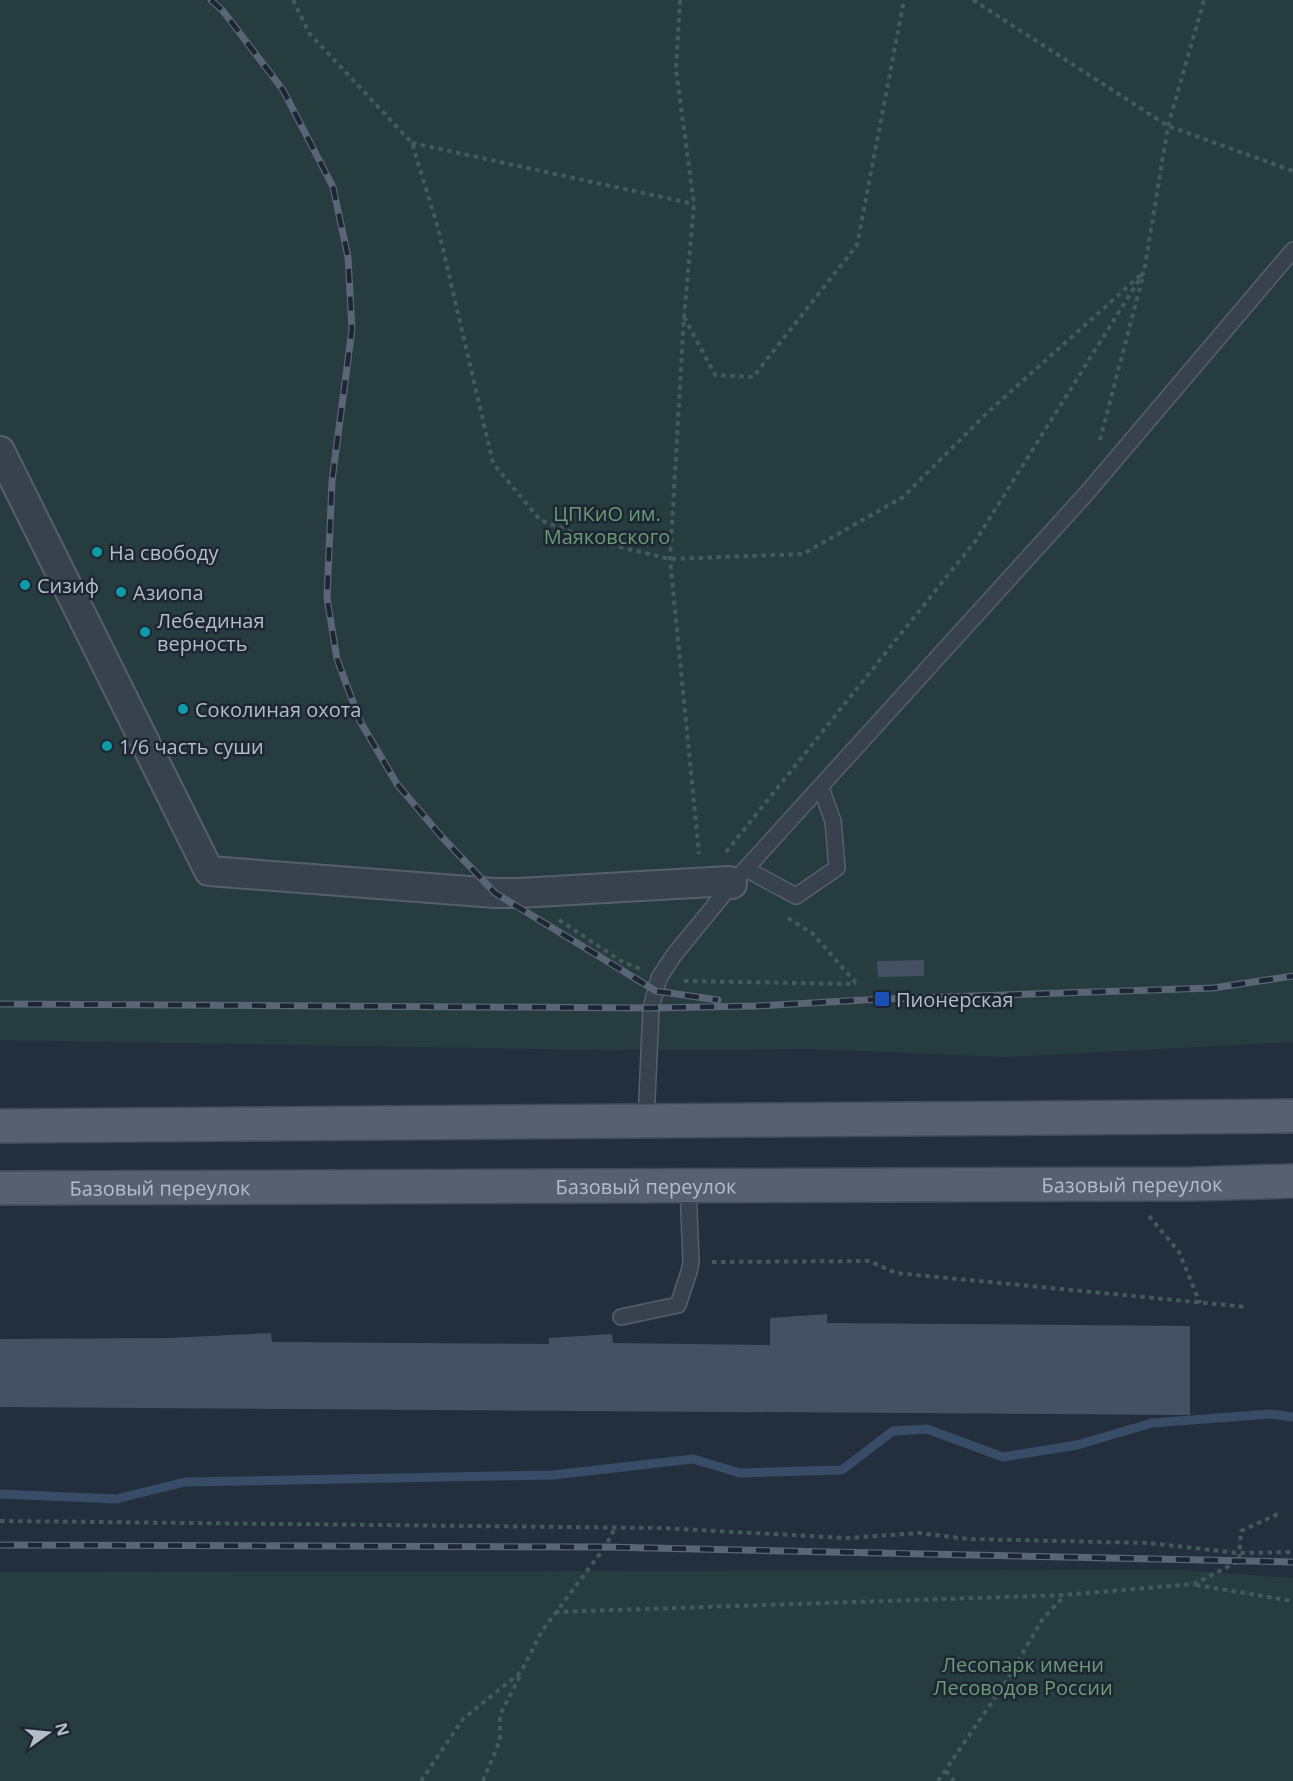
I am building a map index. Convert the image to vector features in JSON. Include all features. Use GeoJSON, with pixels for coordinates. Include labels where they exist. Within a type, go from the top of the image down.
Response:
{"type":"FeatureCollection","features":[{"type":"Feature","properties":{"kind":"main road"},"geometry":{"type":"LineString","coordinates":[[0,1126],[1293,1116]]}},
{"type":"Feature","properties":{"kind":"main road","name":"Базовый переулок"},"geometry":{"type":"LineString","coordinates":[[0,1188],[1192,1184],[1293,1181]]}},
{"type":"Feature","properties":{"kind":"street"},"geometry":{"type":"LineString","coordinates":[[0,451],[208,871],[507,893],[729,881],[739,877]]}},
{"type":"Feature","properties":{"kind":"lane"},"geometry":{"type":"LineString","coordinates":[[646,1122],[651,1008],[659,978],[675,955],[739,877],[1086,494],[1293,250]]}},
{"type":"Feature","properties":{"kind":"lane"},"geometry":{"type":"LineString","coordinates":[[739,877],[796,896],[837,868],[833,821],[821,788]]}},
{"type":"Feature","properties":{"kind":"lane"},"geometry":{"type":"LineString","coordinates":[[621,1317],[678,1305],[691,1262],[688,1186]]}},
{"type":"Feature","properties":{"kind":"path"},"geometry":{"type":"LineString","coordinates":[[293,0],[309,33],[412,143],[438,228],[493,463],[540,520],[599,542],[670,559],[803,554],[903,497],[987,413],[1144,272]]}},
{"type":"Feature","properties":{"kind":"path"},"geometry":{"type":"LineString","coordinates":[[680,0],[676,70],[694,204],[684,317],[670,559],[701,882]]}},
{"type":"Feature","properties":{"kind":"path"},"geometry":{"type":"LineString","coordinates":[[684,317],[715,375],[753,377],[857,245],[904,0]]}},
{"type":"Feature","properties":{"kind":"path"},"geometry":{"type":"LineString","coordinates":[[973,0],[1168,126],[1293,171]]}},
{"type":"Feature","properties":{"kind":"path"},"geometry":{"type":"LineString","coordinates":[[1086,494],[1144,272],[1168,126],[1204,0]]}},
{"type":"Feature","properties":{"kind":"path"},"geometry":{"type":"LineString","coordinates":[[412,143],[694,204]]}},
{"type":"Feature","properties":{"kind":"path"},"geometry":{"type":"LineString","coordinates":[[701,882],[976,540],[1144,272]]}},
{"type":"Feature","properties":{"kind":"path"},"geometry":{"type":"LineString","coordinates":[[783,915],[813,933],[856,984]]}},
{"type":"Feature","properties":{"kind":"path"},"geometry":{"type":"LineString","coordinates":[[1149,1216],[1179,1252],[1200,1303]]}},
{"type":"Feature","properties":{"kind":"path"},"geometry":{"type":"LineString","coordinates":[[691,1262],[869,1261],[896,1273],[1247,1307]]}},
{"type":"Feature","properties":{"kind":"path"},"geometry":{"type":"LineString","coordinates":[[1194,1584],[1239,1561],[1241,1531],[1280,1513]]}},
{"type":"Feature","properties":{"kind":"path"},"geometry":{"type":"LineString","coordinates":[[0,1521],[660,1528],[847,1538],[920,1533],[968,1539],[1149,1543],[1239,1553],[1293,1552]]}},
{"type":"Feature","properties":{"kind":"path"},"geometry":{"type":"LineString","coordinates":[[483,1781],[500,1740],[500,1715],[542,1631],[605,1547],[615,1528]]}},
{"type":"Feature","properties":{"kind":"path"},"geometry":{"type":"LineString","coordinates":[[555,1612],[1064,1595],[1194,1584],[1293,1601]]}},
{"type":"Feature","properties":{"kind":"path"},"geometry":{"type":"LineString","coordinates":[[938,1781],[1005,1683],[1042,1620],[1064,1595]]}},
{"type":"Feature","properties":{"kind":"path"},"geometry":{"type":"LineString","coordinates":[[421,1781],[463,1719],[521,1672]]}},
{"type":"Feature","properties":{"kind":"path"},"geometry":{"type":"LineString","coordinates":[[946,1771],[954,1781]]}},
{"type":"Feature","properties":{"kind":"green space","name":"ЦПКиО им. Маяковского"},"geometry":{"type":"Polygon","coordinates":[[[0,0],[1293,0],[1293,1042],[1005,1057],[813,1049],[604,1050],[0,1040],[0,0]]]}},
{"type":"Feature","properties":{"kind":"green space","name":"Лесопарк имени Лесоводов России"},"geometry":{"type":"Polygon","coordinates":[[[1179,1570],[1293,1578],[1293,1781],[0,1781],[0,1572],[1179,1570]]]}},
{"type":"Feature","properties":{"kind":"building"},"geometry":{"type":"Polygon","coordinates":[[[924,960],[924,976],[878,977],[877,961],[924,960]]]}},
{"type":"Feature","properties":{"kind":"building"},"geometry":{"type":"Polygon","coordinates":[[[827,1314],[827,1323],[1190,1326],[1190,1415],[0,1407],[0,1339],[170,1338],[271,1333],[272,1342],[549,1344],[549,1338],[612,1334],[613,1343],[770,1345],[770,1318],[827,1314]]]}},
{"type":"Feature","properties":{"kind":"waterway"},"geometry":{"type":"LineString","coordinates":[[0,1494],[116,1499],[185,1482],[553,1475],[693,1459],[740,1473],[842,1470],[893,1431],[927,1429],[1003,1457],[1077,1445],[1152,1423],[1270,1414],[1293,1417]]}},
{"type":"Feature","properties":{"kind":"railway"},"geometry":{"type":"LineString","coordinates":[[211,0],[223,11],[283,90],[333,187],[348,257],[352,329],[332,481],[327,598],[337,659],[360,721],[397,784],[441,836],[495,893],[656,991],[718,1000]]}},
{"type":"Feature","properties":{"kind":"railway"},"geometry":{"type":"LineString","coordinates":[[0,1004],[651,1008],[756,1006],[882,999],[1213,988],[1293,976]]}},
{"type":"Feature","properties":{"kind":"railway"},"geometry":{"type":"LineString","coordinates":[[0,1545],[605,1547],[1293,1562]]}},
{"type":"Feature","properties":{"kind":"place","name":"На свободу"},"geometry":{"type":"Point","coordinates":[97,552]}},
{"type":"Feature","properties":{"kind":"place","name":"Сизиф"},"geometry":{"type":"Point","coordinates":[25,585]}},
{"type":"Feature","properties":{"kind":"place","name":"Азиопа"},"geometry":{"type":"Point","coordinates":[121,592]}},
{"type":"Feature","properties":{"kind":"place","name":"Лебединая верность"},"geometry":{"type":"Point","coordinates":[145,632]}},
{"type":"Feature","properties":{"kind":"place","name":"Соколиная охота"},"geometry":{"type":"Point","coordinates":[183,709]}},
{"type":"Feature","properties":{"kind":"place","name":"1/6 часть суши"},"geometry":{"type":"Point","coordinates":[107,746]}},
{"type":"Feature","properties":{"kind":"place","name":"Пионерская"},"geometry":{"type":"Point","coordinates":[882,999]}}]}
